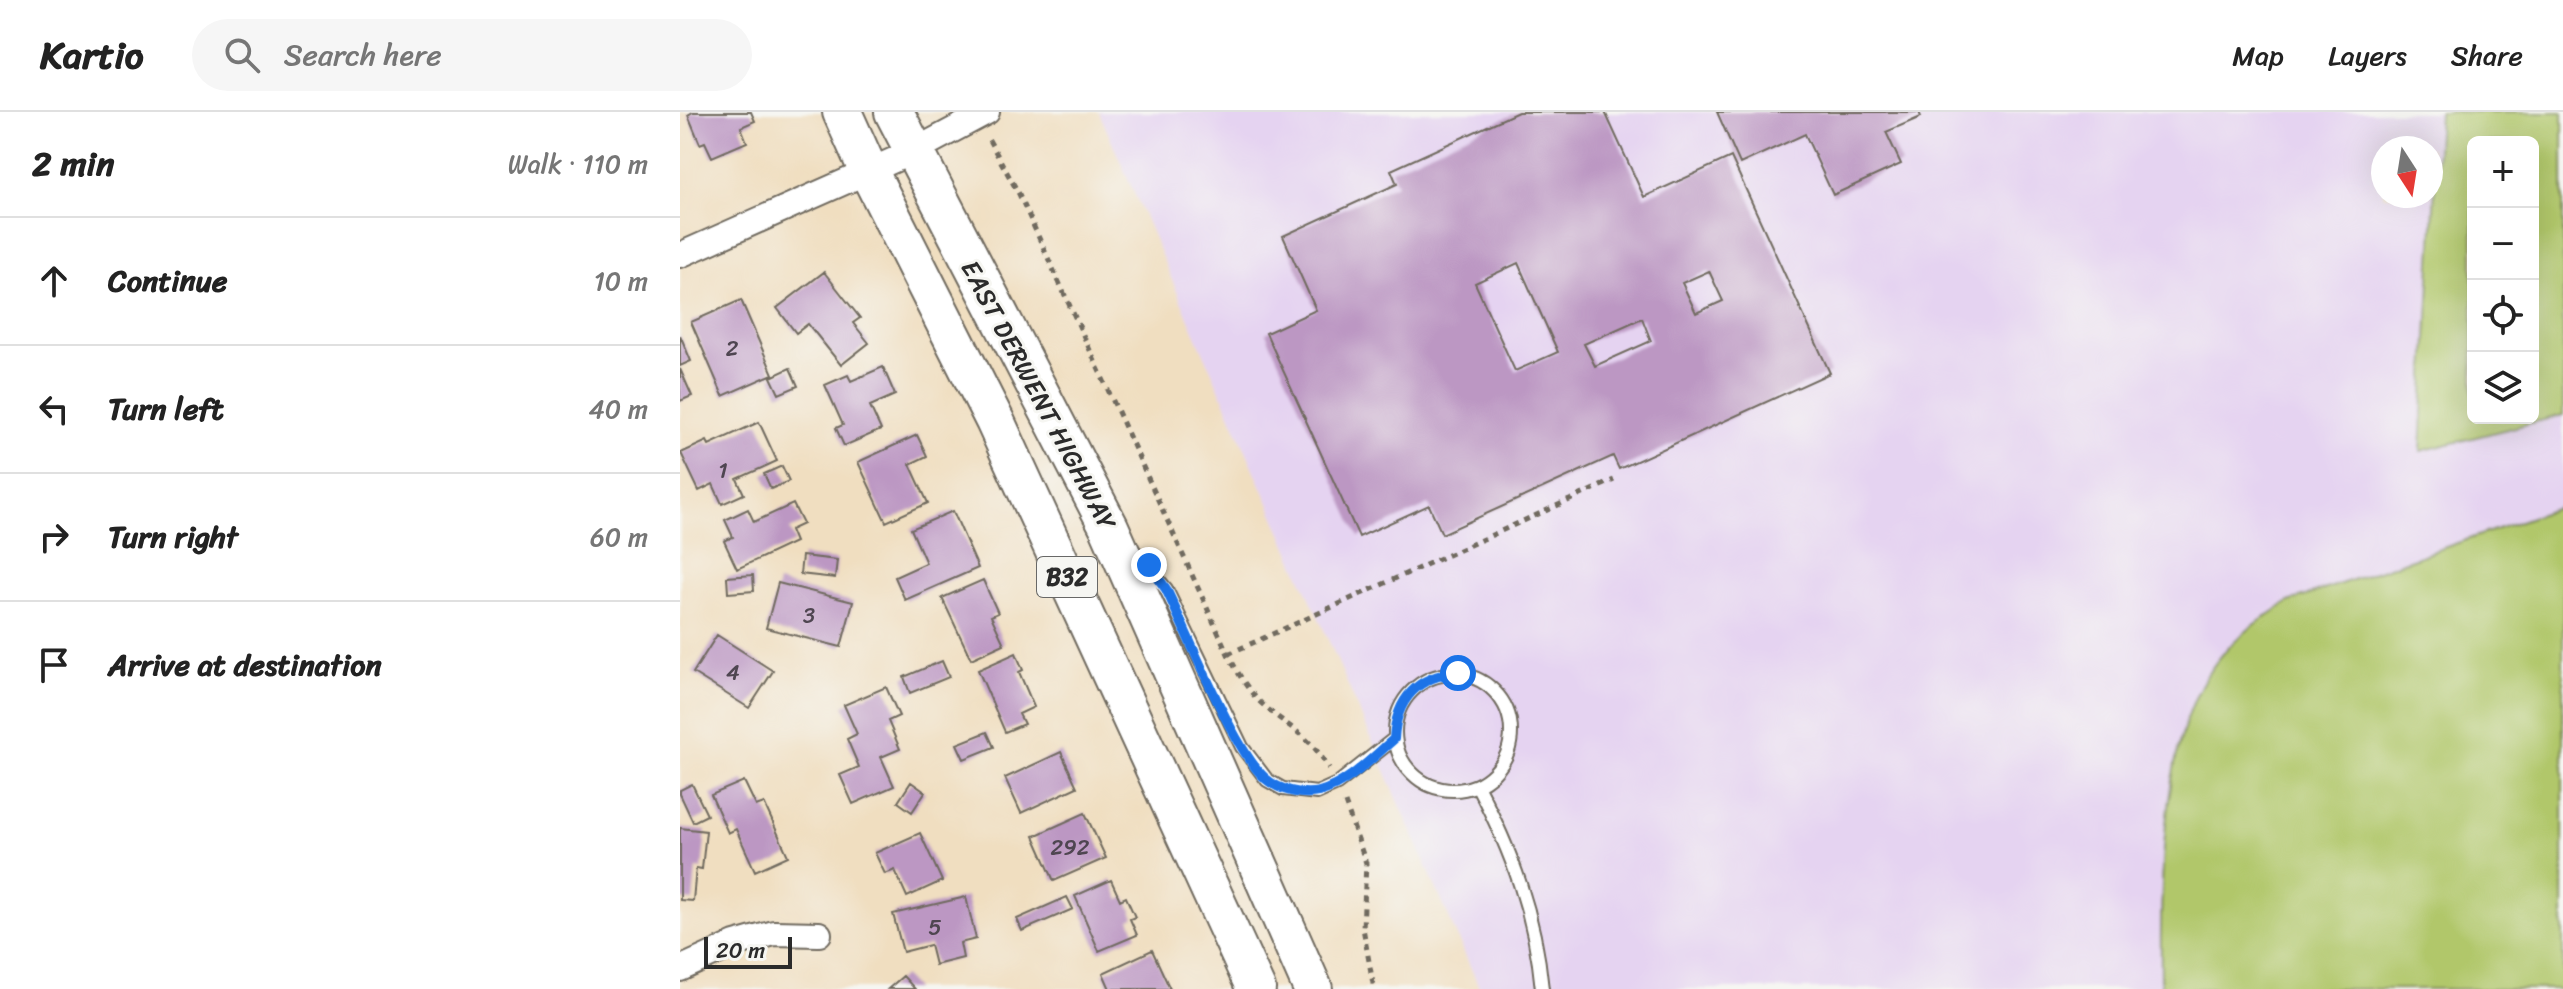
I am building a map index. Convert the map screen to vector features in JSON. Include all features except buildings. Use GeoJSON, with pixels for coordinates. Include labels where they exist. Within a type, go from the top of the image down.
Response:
{"type":"FeatureCollection","features":[{"type":"Feature","properties":{"kind":"main road","name":"EAST DERWENT HIGHWAY"},"geometry":{"type":"LineString","coordinates":[[842,112],[868,170],[995,421],[1256,989]]}},
{"type":"Feature","properties":{"kind":"main road","name":"EAST DERWENT HIGHWAY"},"geometry":{"type":"LineString","coordinates":[[894,112],[912,152],[1109,527],[1313,989]]}},
{"type":"Feature","properties":{"kind":"street"},"geometry":{"type":"LineString","coordinates":[[680,255],[912,152],[982,115]]}},
{"type":"Feature","properties":{"kind":"street"},"geometry":{"type":"LineString","coordinates":[[680,969],[735,944],[774,933],[819,934]]}},
{"type":"Feature","properties":{"kind":"lane"},"geometry":{"type":"LineString","coordinates":[[1109,527],[1149,565],[1166,589],[1253,764],[1267,780],[1283,789],[1317,793],[1337,784],[1394,739]]}},
{"type":"Feature","properties":{"kind":"lane"},"geometry":{"type":"LineString","coordinates":[[1442,674],[1474,677],[1501,698],[1511,730],[1503,762],[1477,785],[1450,790],[1424,783],[1410,772],[1399,757],[1394,739],[1395,720],[1412,689],[1442,674]]}},
{"type":"Feature","properties":{"kind":"lane"},"geometry":{"type":"LineString","coordinates":[[1477,785],[1503,835],[1530,907],[1538,940],[1542,989]]}},
{"type":"Feature","properties":{"kind":"path"},"geometry":{"type":"LineString","coordinates":[[982,115],[1228,654],[1260,702],[1310,742],[1337,784],[1366,863],[1363,928],[1374,989]]}},
{"type":"Feature","properties":{"kind":"path"},"geometry":{"type":"LineString","coordinates":[[1228,654],[1614,480]]}},
{"type":"Feature","properties":{"kind":"shaded area"},"geometry":{"type":"Polygon","coordinates":[[[1099,112],[2563,112],[2563,989],[1480,989],[1099,112]]]}},
{"type":"Feature","properties":{"kind":"green space"},"geometry":{"type":"Polygon","coordinates":[[[2439,112],[2563,112],[2563,415],[2539,421],[2539,136],[2467,136],[2467,424],[2528,424],[2421,451],[2434,208],[2443,208],[2443,136],[2438,136],[2439,112]]]}},
{"type":"Feature","properties":{"kind":"green space"},"geometry":{"type":"Polygon","coordinates":[[[2563,506],[2563,989],[2161,989],[2162,871],[2171,785],[2179,744],[2191,707],[2207,675],[2224,652],[2255,625],[2289,602],[2563,506]]]}},
{"type":"Feature","properties":{"kind":"route"},"geometry":{"type":"LineString","coordinates":[[1149,565],[1166,589],[1242,747],[1267,780],[1283,789],[1317,793],[1337,784],[1394,739],[1395,720],[1404,697],[1412,689],[1426,679],[1458,673]]}}]}
